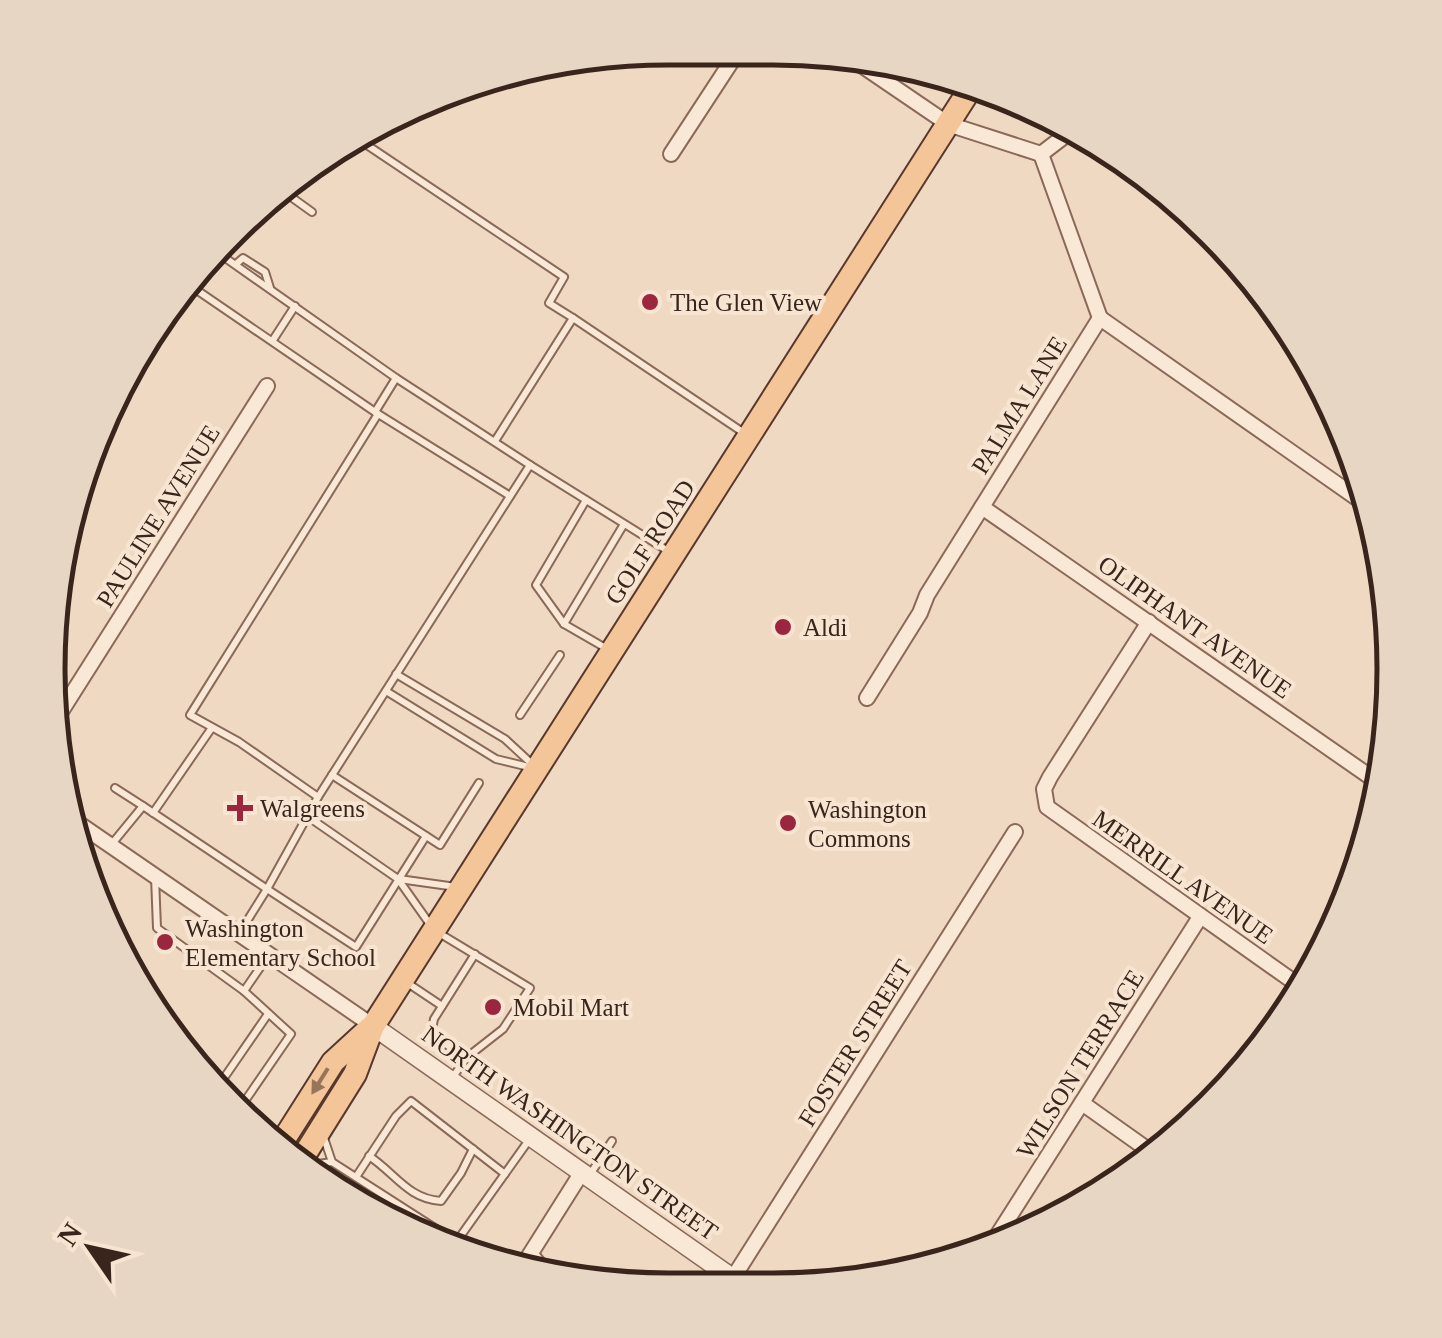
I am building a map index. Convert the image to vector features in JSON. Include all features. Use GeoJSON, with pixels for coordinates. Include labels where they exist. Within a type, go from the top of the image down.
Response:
{"type":"FeatureCollection","features":[{"type":"Feature","properties":{"kind":"main road","name":"GOLF ROAD"},"geometry":{"type":"LineString","coordinates":[[373,1026],[965,97]]}},
{"type":"Feature","properties":{"kind":"main road"},"geometry":{"type":"LineString","coordinates":[[308,1153],[355,1074],[373,1026]]}},
{"type":"Feature","properties":{"kind":"main road"},"geometry":{"type":"LineString","coordinates":[[286,1135],[333,1062],[373,1026]]}},
{"type":"Feature","properties":{"kind":"street"},"geometry":{"type":"LineString","coordinates":[[671,154],[729,65]]}},
{"type":"Feature","properties":{"kind":"street"},"geometry":{"type":"LineString","coordinates":[[875,74],[948,124],[1042,154]]}},
{"type":"Feature","properties":{"kind":"street"},"geometry":{"type":"LineString","coordinates":[[1042,154],[1061,139]]}},
{"type":"Feature","properties":{"kind":"street"},"geometry":{"type":"LineString","coordinates":[[1042,154],[1100,318],[1350,492]]}},
{"type":"Feature","properties":{"kind":"street","name":"PALMA LANE"},"geometry":{"type":"LineString","coordinates":[[867,698],[1100,318]]}},
{"type":"Feature","properties":{"kind":"street","name":"PAULINE AVENUE"},"geometry":{"type":"LineString","coordinates":[[66,705],[267,386]]}},
{"type":"Feature","properties":{"kind":"street","name":"OLIPHANT AVENUE"},"geometry":{"type":"LineString","coordinates":[[982,507],[1367,775]]}},
{"type":"Feature","properties":{"kind":"street","name":"MERRILL AVENUE"},"geometry":{"type":"LineString","coordinates":[[1149,622],[1050,777],[1044,799],[1056,815],[1291,980]]}},
{"type":"Feature","properties":{"kind":"street"},"geometry":{"type":"LineString","coordinates":[[88,831],[373,1026]]}},
{"type":"Feature","properties":{"kind":"street","name":"FOSTER STREET"},"geometry":{"type":"LineString","coordinates":[[740,1273],[1015,832]]}},
{"type":"Feature","properties":{"kind":"street","name":"WILSON TERRACE"},"geometry":{"type":"LineString","coordinates":[[1002,1228],[1200,917]]}},
{"type":"Feature","properties":{"kind":"street","name":"NORTH WASHINGTON STREET"},"geometry":{"type":"LineString","coordinates":[[373,1026],[726,1273]]}},
{"type":"Feature","properties":{"kind":"street"},"geometry":{"type":"LineString","coordinates":[[1082,1104],[1143,1146]]}},
{"type":"Feature","properties":{"kind":"street"},"geometry":{"type":"LineString","coordinates":[[529,1256],[585,1175]]}},
{"type":"Feature","properties":{"kind":"lane"},"geometry":{"type":"LineString","coordinates":[[368,146],[564,277],[549,302],[750,436]]}},
{"type":"Feature","properties":{"kind":"lane"},"geometry":{"type":"LineString","coordinates":[[292,198],[312,212]]}},
{"type":"Feature","properties":{"kind":"lane"},"geometry":{"type":"LineString","coordinates":[[227,258],[236,264],[244,258],[265,272],[271,290],[396,378],[674,555]]}},
{"type":"Feature","properties":{"kind":"lane"},"geometry":{"type":"LineString","coordinates":[[199,290],[376,413],[510,496]]}},
{"type":"Feature","properties":{"kind":"lane"},"geometry":{"type":"LineString","coordinates":[[273,340],[295,306]]}},
{"type":"Feature","properties":{"kind":"lane"},"geometry":{"type":"LineString","coordinates":[[495,441],[573,318]]}},
{"type":"Feature","properties":{"kind":"lane"},"geometry":{"type":"LineString","coordinates":[[318,797],[239,742],[190,715],[396,378]]}},
{"type":"Feature","properties":{"kind":"lane"},"geometry":{"type":"LineString","coordinates":[[239,934],[318,797],[530,465]]}},
{"type":"Feature","properties":{"kind":"lane"},"geometry":{"type":"LineString","coordinates":[[586,500],[536,586],[564,624],[612,652]]}},
{"type":"Feature","properties":{"kind":"lane"},"geometry":{"type":"LineString","coordinates":[[564,624],[624,524]]}},
{"type":"Feature","properties":{"kind":"lane"},"geometry":{"type":"LineString","coordinates":[[520,716],[560,655]]}},
{"type":"Feature","properties":{"kind":"lane"},"geometry":{"type":"LineString","coordinates":[[396,674],[505,739],[537,769]]}},
{"type":"Feature","properties":{"kind":"lane"},"geometry":{"type":"LineString","coordinates":[[386,691],[496,759],[537,769]]}},
{"type":"Feature","properties":{"kind":"lane"},"geometry":{"type":"LineString","coordinates":[[153,813],[211,729]]}},
{"type":"Feature","properties":{"kind":"lane"},"geometry":{"type":"LineString","coordinates":[[332,775],[440,845],[480,783]]}},
{"type":"Feature","properties":{"kind":"lane"},"geometry":{"type":"LineString","coordinates":[[116,788],[356,946],[426,836]]}},
{"type":"Feature","properties":{"kind":"lane"},"geometry":{"type":"LineString","coordinates":[[110,846],[143,806]]}},
{"type":"Feature","properties":{"kind":"lane"},"geometry":{"type":"LineString","coordinates":[[307,816],[398,879],[434,930],[530,988],[503,1028],[466,1058],[451,1080]]}},
{"type":"Feature","properties":{"kind":"lane"},"geometry":{"type":"LineString","coordinates":[[155,876],[157,928],[244,991],[291,1034],[246,1100]]}},
{"type":"Feature","properties":{"kind":"lane"},"geometry":{"type":"LineString","coordinates":[[398,879],[461,888]]}},
{"type":"Feature","properties":{"kind":"lane"},"geometry":{"type":"LineString","coordinates":[[244,991],[269,954]]}},
{"type":"Feature","properties":{"kind":"lane"},"geometry":{"type":"LineString","coordinates":[[466,1058],[430,1034],[434,1019],[475,954]]}},
{"type":"Feature","properties":{"kind":"lane"},"geometry":{"type":"LineString","coordinates":[[402,980],[442,1006]]}},
{"type":"Feature","properties":{"kind":"lane"},"geometry":{"type":"LineString","coordinates":[[224,1077],[268,1014]]}},
{"type":"Feature","properties":{"kind":"lane"},"geometry":{"type":"LineString","coordinates":[[356,1177],[396,1116],[411,1102],[505,1174]]}},
{"type":"Feature","properties":{"kind":"lane"},"geometry":{"type":"LineString","coordinates":[[322,1126],[332,1162]]}},
{"type":"Feature","properties":{"kind":"lane"},"geometry":{"type":"LineString","coordinates":[[459,1235],[531,1137]]}},
{"type":"Feature","properties":{"kind":"lane"},"geometry":{"type":"LineString","coordinates":[[585,1175],[612,1141]]}},
{"type":"Feature","properties":{"kind":"lane"},"geometry":{"type":"LineString","coordinates":[[369,1156],[399,1184],[424,1200],[441,1202],[473,1149]]}},
{"type":"Feature","properties":{"kind":"lane"},"geometry":{"type":"LineString","coordinates":[[321,1163],[332,1162],[427,1222]]}},
{"type":"Feature","properties":{"kind":"place","name":"The Glen View"},"geometry":{"type":"Point","coordinates":[650,302]}},
{"type":"Feature","properties":{"kind":"place","name":"Aldi"},"geometry":{"type":"Point","coordinates":[783,627]}},
{"type":"Feature","properties":{"kind":"place","name":"Walgreens"},"geometry":{"type":"Point","coordinates":[240,808]}},
{"type":"Feature","properties":{"kind":"place","name":"Washington Commons"},"geometry":{"type":"Point","coordinates":[788,823]}},
{"type":"Feature","properties":{"kind":"place","name":"Washington Elementary School"},"geometry":{"type":"Point","coordinates":[165,942]}},
{"type":"Feature","properties":{"kind":"place","name":"Mobil Mart"},"geometry":{"type":"Point","coordinates":[493,1007]}}]}
